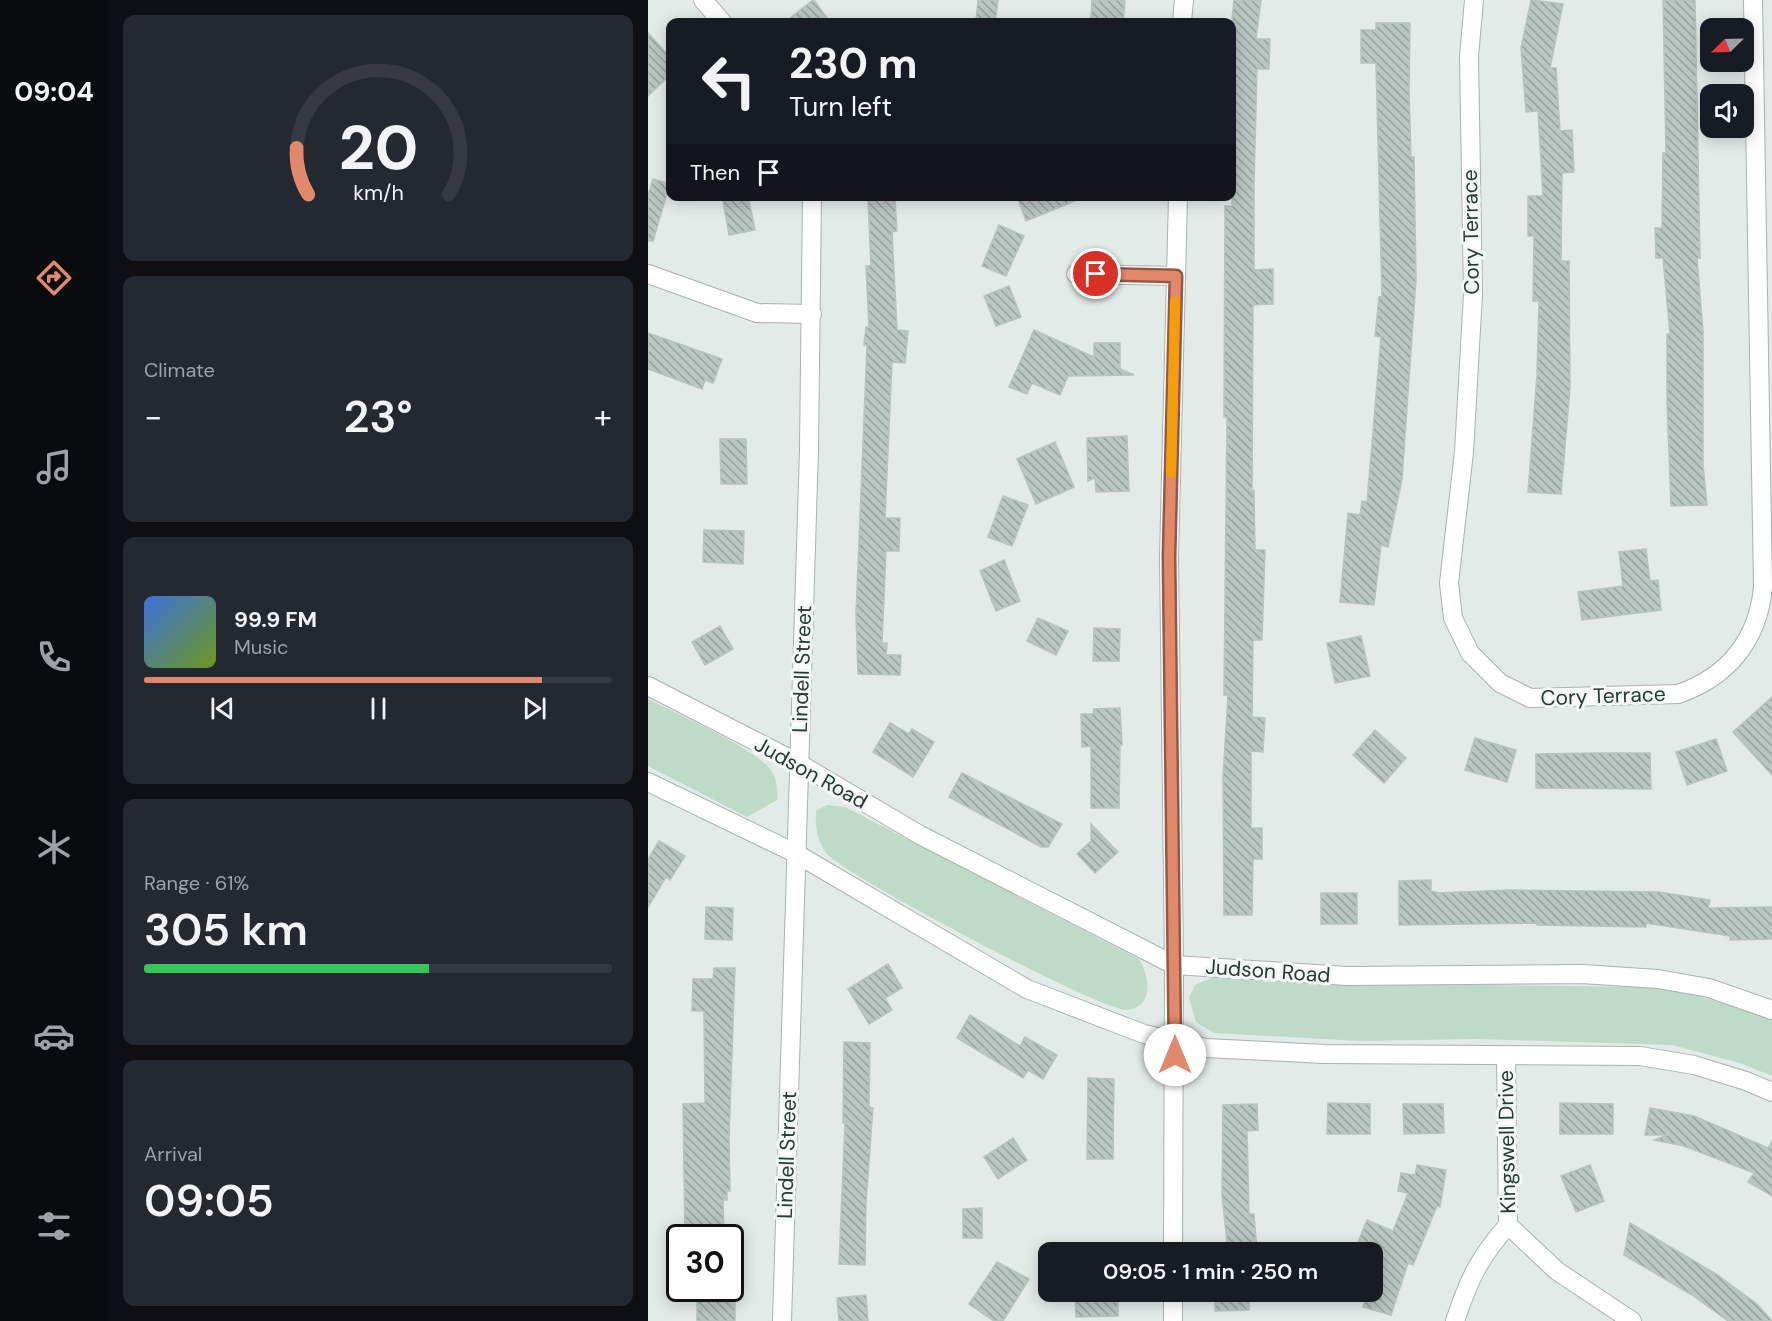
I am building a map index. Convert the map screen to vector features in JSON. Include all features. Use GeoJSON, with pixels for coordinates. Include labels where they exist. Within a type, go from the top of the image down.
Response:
{"type":"FeatureCollection","features":[{"type":"Feature","properties":{"kind":"street"},"geometry":{"type":"LineString","coordinates":[[703,0],[719,18]]}},
{"type":"Feature","properties":{"kind":"street"},"geometry":{"type":"LineString","coordinates":[[1182,18],[1184,0]]}},
{"type":"Feature","properties":{"kind":"street","name":"Cory Terrace"},"geometry":{"type":"LineString","coordinates":[[1474,0],[1469,56],[1473,294],[1464,452],[1449,583],[1450,603],[1461,639],[1482,668],[1500,683],[1530,698],[1678,694],[1696,688],[1724,670],[1748,641],[1756,623],[1763,587],[1753,0]]}},
{"type":"Feature","properties":{"kind":"street","name":"Lindell Street"},"geometry":{"type":"LineString","coordinates":[[782,1321],[812,314],[812,201]]}},
{"type":"Feature","properties":{"kind":"street"},"geometry":{"type":"LineString","coordinates":[[1173,1242],[1174,965],[1169,557],[1178,201]]}},
{"type":"Feature","properties":{"kind":"street"},"geometry":{"type":"LineString","coordinates":[[648,274],[751,312],[771,315],[812,314]]}},
{"type":"Feature","properties":{"kind":"street"},"geometry":{"type":"LineString","coordinates":[[1076,274],[1176,276]]}},
{"type":"Feature","properties":{"kind":"street","name":"Judson Road"},"geometry":{"type":"LineString","coordinates":[[648,686],[798,763],[920,835],[1174,965],[1347,976],[1582,974],[1658,979],[1709,988],[1772,1010]]}},
{"type":"Feature","properties":{"kind":"street"},"geometry":{"type":"LineString","coordinates":[[648,782],[795,853],[1027,989],[1144,1034],[1206,1048],[1325,1054],[1640,1056],[1694,1065],[1746,1081],[1772,1092]]}},
{"type":"Feature","properties":{"kind":"street","name":"Kingswell Drive"},"geometry":{"type":"LineString","coordinates":[[1455,1321],[1467,1287],[1484,1253],[1508,1225],[1506,1056]]}},
{"type":"Feature","properties":{"kind":"street"},"geometry":{"type":"LineString","coordinates":[[1508,1225],[1557,1271],[1632,1321]]}},
{"type":"Feature","properties":{"kind":"street"},"geometry":{"type":"LineString","coordinates":[[1173,1302],[1173,1321]]}},
{"type":"Feature","properties":{"kind":"green space"},"geometry":{"type":"Polygon","coordinates":[[[648,699],[731,741],[760,760],[774,776],[777,800],[747,817],[648,766],[648,699]]]}},
{"type":"Feature","properties":{"kind":"green space"},"geometry":{"type":"Polygon","coordinates":[[[827,805],[845,807],[1139,959],[1146,974],[1146,997],[1136,1008],[1127,1010],[1108,1005],[1073,990],[924,914],[844,867],[827,854],[819,839],[816,828],[816,811],[827,805]]]}},
{"type":"Feature","properties":{"kind":"green space"},"geometry":{"type":"Polygon","coordinates":[[[1219,975],[1267,982],[1647,987],[1696,995],[1772,1019],[1772,1076],[1740,1063],[1672,1045],[1477,1039],[1361,1041],[1214,1033],[1196,1022],[1189,998],[1195,985],[1219,975]]]}},
{"type":"Feature","properties":{"kind":"building"},"geometry":{"type":"Polygon","coordinates":[[[813,0],[827,18],[790,18],[813,0]]]}},
{"type":"Feature","properties":{"kind":"building"},"geometry":{"type":"Polygon","coordinates":[[[978,0],[998,0],[996,18],[976,18],[978,0]]]}},
{"type":"Feature","properties":{"kind":"building"},"geometry":{"type":"Polygon","coordinates":[[[1092,0],[1125,0],[1123,18],[1091,18],[1092,0]]]}},
{"type":"Feature","properties":{"kind":"building"},"geometry":{"type":"Polygon","coordinates":[[[1234,0],[1261,0],[1256,39],[1270,39],[1269,69],[1257,69],[1254,183],[1254,270],[1273,269],[1273,304],[1253,305],[1252,491],[1254,491],[1255,550],[1265,550],[1262,640],[1253,640],[1252,717],[1265,718],[1263,752],[1251,751],[1251,828],[1262,828],[1262,859],[1253,859],[1252,915],[1224,915],[1223,777],[1228,695],[1224,695],[1227,417],[1224,417],[1225,206],[1232,206],[1232,201],[1236,201],[1236,18],[1232,18],[1234,0]]]}},
{"type":"Feature","properties":{"kind":"building"},"geometry":{"type":"Polygon","coordinates":[[[1531,0],[1563,4],[1550,68],[1556,68],[1560,131],[1572,130],[1574,172],[1562,173],[1561,261],[1569,261],[1570,388],[1561,494],[1528,492],[1537,375],[1539,301],[1533,301],[1534,236],[1528,236],[1528,196],[1543,196],[1538,111],[1526,112],[1521,48],[1531,0]]]}},
{"type":"Feature","properties":{"kind":"building"},"geometry":{"type":"Polygon","coordinates":[[[1663,0],[1695,0],[1700,258],[1697,258],[1703,331],[1703,465],[1707,505],[1671,506],[1667,401],[1667,334],[1670,334],[1663,258],[1656,258],[1655,228],[1662,228],[1663,153],[1666,153],[1663,0]]]}},
{"type":"Feature","properties":{"kind":"building"},"geometry":{"type":"Polygon","coordinates":[[[1376,23],[1410,23],[1409,90],[1411,157],[1414,157],[1416,280],[1402,479],[1388,547],[1381,545],[1374,605],[1340,602],[1348,513],[1360,515],[1362,501],[1367,502],[1381,337],[1375,336],[1379,297],[1382,297],[1376,63],[1361,63],[1361,30],[1376,30],[1376,23]]]}},
{"type":"Feature","properties":{"kind":"building"},"geometry":{"type":"Polygon","coordinates":[[[648,33],[666,53],[666,79],[648,96],[648,33]]]}},
{"type":"Feature","properties":{"kind":"building"},"geometry":{"type":"Polygon","coordinates":[[[653,179],[666,183],[666,197],[653,241],[648,241],[648,195],[653,179]]]}},
{"type":"Feature","properties":{"kind":"building"},"geometry":{"type":"Polygon","coordinates":[[[723,201],[749,201],[755,230],[729,235],[723,201]]]}},
{"type":"Feature","properties":{"kind":"building"},"geometry":{"type":"Polygon","coordinates":[[[868,201],[895,201],[897,231],[892,232],[897,330],[908,331],[905,363],[892,362],[885,518],[900,518],[899,551],[886,551],[882,643],[887,643],[886,655],[901,655],[900,675],[858,674],[856,614],[867,345],[864,345],[866,327],[869,327],[866,266],[871,266],[868,201]]]}},
{"type":"Feature","properties":{"kind":"building"},"geometry":{"type":"Polygon","coordinates":[[[1019,201],[1074,201],[1026,221],[1019,201]]]}},
{"type":"Feature","properties":{"kind":"building"},"geometry":{"type":"Polygon","coordinates":[[[999,225],[1024,236],[1006,276],[982,266],[999,225]]]}},
{"type":"Feature","properties":{"kind":"building"},"geometry":{"type":"Polygon","coordinates":[[[1009,286],[1021,317],[996,326],[984,296],[1009,286]]]}},
{"type":"Feature","properties":{"kind":"building"},"geometry":{"type":"Polygon","coordinates":[[[1034,330],[1094,357],[1094,343],[1120,343],[1120,369],[1134,375],[1068,376],[1060,395],[1032,383],[1027,394],[1009,387],[1034,330]]]}},
{"type":"Feature","properties":{"kind":"building"},"geometry":{"type":"Polygon","coordinates":[[[648,333],[722,359],[713,383],[705,380],[702,389],[648,369],[648,333]]]}},
{"type":"Feature","properties":{"kind":"building"},"geometry":{"type":"Polygon","coordinates":[[[1127,436],[1129,491],[1096,492],[1095,478],[1088,481],[1087,438],[1127,436]]]}},
{"type":"Feature","properties":{"kind":"building"},"geometry":{"type":"Polygon","coordinates":[[[720,439],[746,439],[747,484],[721,484],[720,439]]]}},
{"type":"Feature","properties":{"kind":"building"},"geometry":{"type":"Polygon","coordinates":[[[1055,442],[1074,487],[1036,504],[1017,459],[1055,442]]]}},
{"type":"Feature","properties":{"kind":"building"},"geometry":{"type":"Polygon","coordinates":[[[1003,496],[1028,505],[1012,546],[988,537],[1003,496]]]}},
{"type":"Feature","properties":{"kind":"building"},"geometry":{"type":"Polygon","coordinates":[[[704,530],[744,531],[743,564],[703,562],[704,530]]]}},
{"type":"Feature","properties":{"kind":"building"},"geometry":{"type":"Polygon","coordinates":[[[1646,549],[1650,581],[1658,580],[1661,610],[1582,620],[1578,592],[1623,586],[1619,552],[1646,549]]]}},
{"type":"Feature","properties":{"kind":"building"},"geometry":{"type":"Polygon","coordinates":[[[1004,560],[1020,601],[996,611],[980,571],[1004,560]]]}},
{"type":"Feature","properties":{"kind":"building"},"geometry":{"type":"Polygon","coordinates":[[[1038,618],[1068,631],[1056,655],[1027,641],[1038,618]]]}},
{"type":"Feature","properties":{"kind":"building"},"geometry":{"type":"Polygon","coordinates":[[[720,626],[733,649],[705,665],[692,642],[720,626]]]}},
{"type":"Feature","properties":{"kind":"building"},"geometry":{"type":"Polygon","coordinates":[[[1094,628],[1120,629],[1119,661],[1093,661],[1094,628]]]}},
{"type":"Feature","properties":{"kind":"building"},"geometry":{"type":"Polygon","coordinates":[[[1361,636],[1370,676],[1335,683],[1327,643],[1361,636]]]}},
{"type":"Feature","properties":{"kind":"building"},"geometry":{"type":"Polygon","coordinates":[[[1772,697],[1772,775],[1733,732],[1772,697]]]}},
{"type":"Feature","properties":{"kind":"building"},"geometry":{"type":"Polygon","coordinates":[[[1120,708],[1122,745],[1120,745],[1119,808],[1091,808],[1091,746],[1082,747],[1081,714],[1093,714],[1094,709],[1120,708]]]}},
{"type":"Feature","properties":{"kind":"building"},"geometry":{"type":"Polygon","coordinates":[[[890,723],[909,734],[912,729],[934,742],[913,777],[873,752],[890,723]]]}},
{"type":"Feature","properties":{"kind":"building"},"geometry":{"type":"Polygon","coordinates":[[[1375,730],[1406,758],[1384,783],[1353,755],[1375,730]]]}},
{"type":"Feature","properties":{"kind":"building"},"geometry":{"type":"Polygon","coordinates":[[[1475,738],[1516,750],[1507,782],[1465,770],[1475,738]]]}},
{"type":"Feature","properties":{"kind":"building"},"geometry":{"type":"Polygon","coordinates":[[[1716,739],[1727,771],[1687,785],[1676,752],[1716,739]]]}},
{"type":"Feature","properties":{"kind":"building"},"geometry":{"type":"Polygon","coordinates":[[[1650,753],[1651,789],[1536,788],[1536,754],[1650,753]]]}},
{"type":"Feature","properties":{"kind":"building"},"geometry":{"type":"Polygon","coordinates":[[[962,773],[1062,824],[1048,847],[1041,847],[949,797],[962,773]]]}},
{"type":"Feature","properties":{"kind":"building"},"geometry":{"type":"Polygon","coordinates":[[[1091,824],[1118,852],[1095,873],[1077,854],[1091,841],[1091,824]]]}},
{"type":"Feature","properties":{"kind":"building"},"geometry":{"type":"Polygon","coordinates":[[[659,841],[685,856],[670,880],[666,877],[648,907],[648,859],[659,841]]]}},
{"type":"Feature","properties":{"kind":"building"},"geometry":{"type":"Polygon","coordinates":[[[1431,880],[1431,891],[1439,893],[1509,890],[1659,892],[1710,900],[1708,908],[1772,907],[1772,939],[1730,940],[1730,936],[1646,923],[1646,927],[1537,925],[1537,923],[1399,925],[1399,881],[1431,880]]]}},
{"type":"Feature","properties":{"kind":"building"},"geometry":{"type":"Polygon","coordinates":[[[1321,893],[1357,893],[1357,924],[1321,924],[1321,893]]]}},
{"type":"Feature","properties":{"kind":"building"},"geometry":{"type":"Polygon","coordinates":[[[706,907],[733,908],[732,940],[705,939],[706,907]]]}},
{"type":"Feature","properties":{"kind":"building"},"geometry":{"type":"Polygon","coordinates":[[[888,964],[902,988],[885,998],[892,1010],[869,1024],[848,989],[888,964]]]}},
{"type":"Feature","properties":{"kind":"building"},"geometry":{"type":"Polygon","coordinates":[[[714,968],[735,968],[729,1137],[730,1191],[727,1191],[727,1200],[723,1200],[724,1224],[685,1224],[683,1104],[705,1103],[704,1011],[692,1011],[693,979],[713,979],[714,968]]]}},
{"type":"Feature","properties":{"kind":"building"},"geometry":{"type":"Polygon","coordinates":[[[970,1015],[1020,1046],[1025,1037],[1057,1055],[1043,1079],[1028,1070],[1023,1078],[957,1038],[970,1015]]]}},
{"type":"Feature","properties":{"kind":"building"},"geometry":{"type":"Polygon","coordinates":[[[844,1042],[870,1043],[869,1107],[873,1108],[866,1202],[865,1265],[839,1264],[845,1123],[843,1123],[844,1042]]]}},
{"type":"Feature","properties":{"kind":"building"},"geometry":{"type":"Polygon","coordinates":[[[1088,1078],[1114,1079],[1113,1159],[1087,1159],[1088,1078]]]}},
{"type":"Feature","properties":{"kind":"building"},"geometry":{"type":"Polygon","coordinates":[[[1328,1103],[1370,1104],[1370,1134],[1327,1134],[1328,1103]]]}},
{"type":"Feature","properties":{"kind":"building"},"geometry":{"type":"Polygon","coordinates":[[[1560,1103],[1613,1104],[1613,1134],[1560,1134],[1560,1103]]]}},
{"type":"Feature","properties":{"kind":"building"},"geometry":{"type":"Polygon","coordinates":[[[1257,1104],[1258,1130],[1247,1131],[1249,1214],[1254,1214],[1256,1242],[1227,1242],[1222,1195],[1223,1105],[1257,1104]]]}},
{"type":"Feature","properties":{"kind":"building"},"geometry":{"type":"Polygon","coordinates":[[[1403,1104],[1443,1104],[1444,1133],[1404,1134],[1403,1104]]]}},
{"type":"Feature","properties":{"kind":"building"},"geometry":{"type":"Polygon","coordinates":[[[1650,1108],[1694,1116],[1768,1148],[1772,1141],[1772,1196],[1748,1182],[1754,1173],[1684,1146],[1654,1140],[1668,1135],[1645,1135],[1650,1108]]]}},
{"type":"Feature","properties":{"kind":"building"},"geometry":{"type":"Polygon","coordinates":[[[1013,1138],[1027,1160],[998,1179],[984,1157],[1013,1138]]]}},
{"type":"Feature","properties":{"kind":"building"},"geometry":{"type":"Polygon","coordinates":[[[1417,1165],[1446,1170],[1440,1207],[1437,1206],[1413,1265],[1408,1263],[1391,1315],[1363,1307],[1365,1302],[1383,1302],[1383,1242],[1358,1242],[1367,1220],[1393,1231],[1408,1193],[1398,1191],[1401,1173],[1415,1175],[1417,1165]]]}},
{"type":"Feature","properties":{"kind":"building"},"geometry":{"type":"Polygon","coordinates":[[[1590,1165],[1604,1201],[1576,1212],[1561,1176],[1590,1165]]]}},
{"type":"Feature","properties":{"kind":"building"},"geometry":{"type":"Polygon","coordinates":[[[982,1208],[982,1238],[963,1238],[963,1209],[982,1208]]]}},
{"type":"Feature","properties":{"kind":"building"},"geometry":{"type":"Polygon","coordinates":[[[1630,1223],[1716,1274],[1757,1304],[1772,1321],[1728,1321],[1692,1295],[1624,1255],[1630,1223]]]}},
{"type":"Feature","properties":{"kind":"building"},"geometry":{"type":"Polygon","coordinates":[[[997,1262],[1029,1279],[1003,1321],[994,1321],[969,1304],[997,1262]]]}},
{"type":"Feature","properties":{"kind":"building"},"geometry":{"type":"Polygon","coordinates":[[[866,1295],[868,1321],[839,1321],[837,1298],[866,1295]]]}},
{"type":"Feature","properties":{"kind":"building"},"geometry":{"type":"Polygon","coordinates":[[[697,1302],[735,1302],[735,1321],[697,1321],[697,1302]]]}},
{"type":"Feature","properties":{"kind":"building"},"geometry":{"type":"Polygon","coordinates":[[[1075,1302],[1118,1302],[1118,1316],[1076,1317],[1075,1302]]]}},
{"type":"Feature","properties":{"kind":"building"},"geometry":{"type":"Polygon","coordinates":[[[1215,1302],[1249,1302],[1249,1310],[1215,1311],[1215,1302]]]}},
{"type":"Feature","properties":{"kind":"slow traffic"},"geometry":{"type":"LineString","coordinates":[[1171,473],[1175,301]]}},
{"type":"Feature","properties":{"kind":"route"},"geometry":{"type":"LineString","coordinates":[[1096,274],[1176,276],[1169,557],[1175,1055]]}}]}
